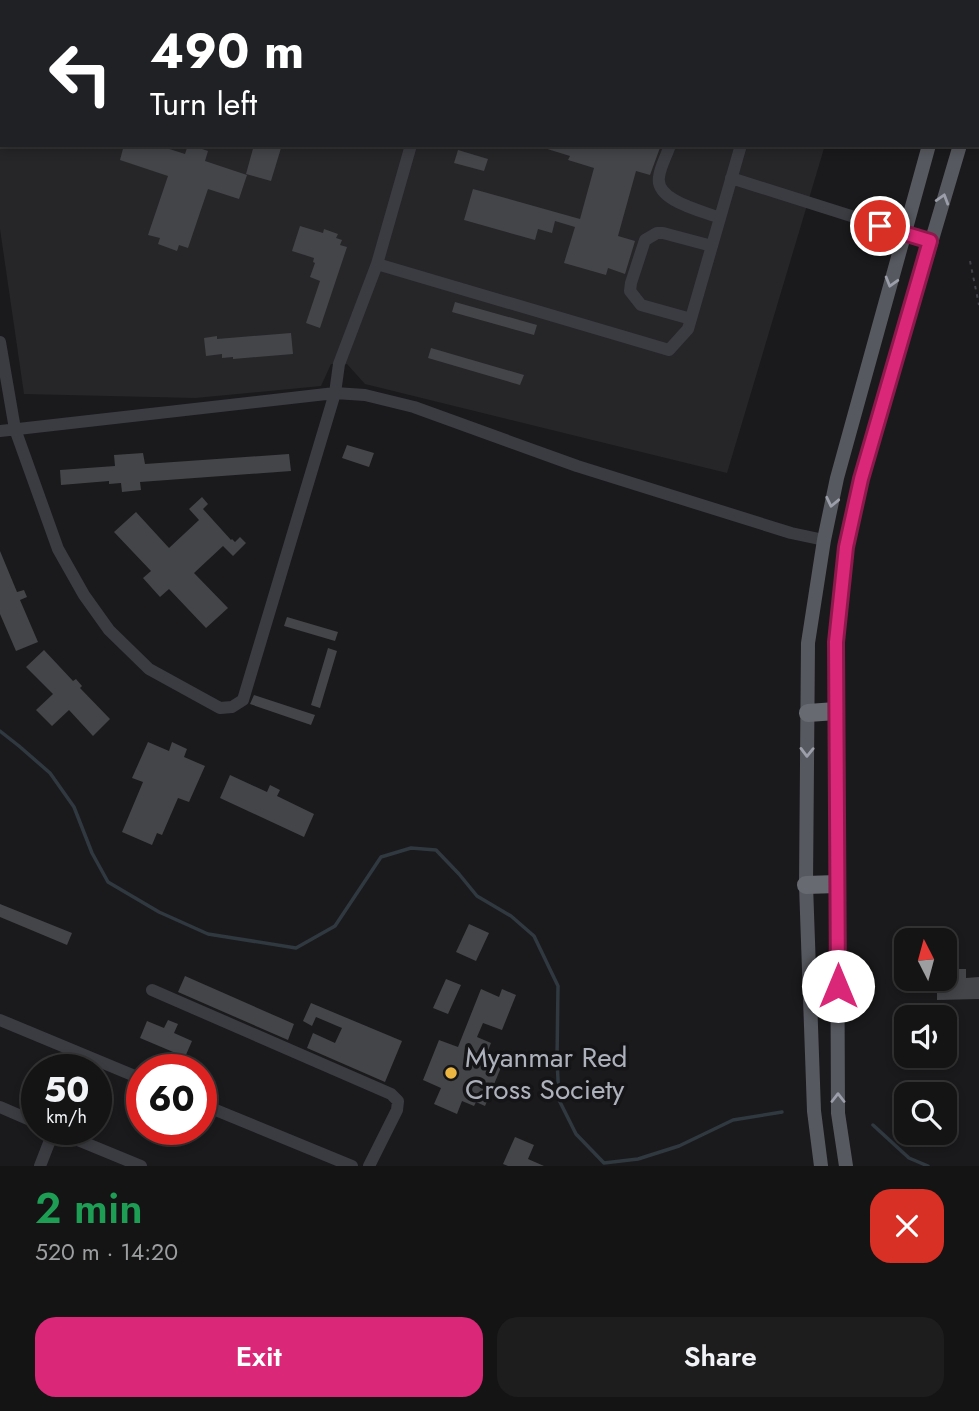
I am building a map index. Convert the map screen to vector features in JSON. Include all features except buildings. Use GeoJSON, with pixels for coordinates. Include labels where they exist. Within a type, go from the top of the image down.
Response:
{"type":"FeatureCollection","features":[{"type":"Feature","properties":{"kind":"highway"},"geometry":{"type":"LineString","coordinates":[[808,713],[836,711]]}},
{"type":"Feature","properties":{"kind":"highway"},"geometry":{"type":"LineString","coordinates":[[806,885],[837,884]]}},
{"type":"Feature","properties":{"kind":"main road"},"geometry":{"type":"LineString","coordinates":[[821,1166],[814,1111],[806,885],[808,643],[837,478],[928,147]]}},
{"type":"Feature","properties":{"kind":"main road"},"geometry":{"type":"LineString","coordinates":[[846,1166],[838,1113],[836,642],[846,547],[861,479],[959,147]]}},
{"type":"Feature","properties":{"kind":"street"},"geometry":{"type":"LineString","coordinates":[[0,342],[15,429],[58,549],[84,595],[109,630],[149,669],[220,708],[232,707],[243,700],[335,393],[339,364],[377,264],[405,147]]}},
{"type":"Feature","properties":{"kind":"street"},"geometry":{"type":"LineString","coordinates":[[669,147],[659,178],[659,184],[665,193],[671,200],[720,218]]}},
{"type":"Feature","properties":{"kind":"street"},"geometry":{"type":"LineString","coordinates":[[377,264],[669,350],[688,329],[740,147]]}},
{"type":"Feature","properties":{"kind":"street"},"geometry":{"type":"LineString","coordinates":[[731,178],[930,241]]}},
{"type":"Feature","properties":{"kind":"street"},"geometry":{"type":"LineString","coordinates":[[691,319],[641,305],[630,291],[631,283],[645,240],[650,236],[663,233],[712,246]]}},
{"type":"Feature","properties":{"kind":"street"},"geometry":{"type":"LineString","coordinates":[[0,431],[335,393],[365,395],[414,407],[577,466],[791,533],[824,540]]}},
{"type":"Feature","properties":{"kind":"street"},"geometry":{"type":"LineString","coordinates":[[152,990],[391,1094],[398,1101],[397,1110],[369,1166]]}},
{"type":"Feature","properties":{"kind":"street"},"geometry":{"type":"LineString","coordinates":[[0,1020],[126,1072]]}},
{"type":"Feature","properties":{"kind":"street"},"geometry":{"type":"LineString","coordinates":[[0,1107],[21,1116]]}},
{"type":"Feature","properties":{"kind":"street"},"geometry":{"type":"LineString","coordinates":[[217,1111],[352,1166]]}},
{"type":"Feature","properties":{"kind":"street"},"geometry":{"type":"LineString","coordinates":[[40,1166],[47,1145]]}},
{"type":"Feature","properties":{"kind":"street"},"geometry":{"type":"LineString","coordinates":[[90,1145],[141,1166]]}},
{"type":"Feature","properties":{"kind":"path"},"geometry":{"type":"LineString","coordinates":[[970,261],[979,305]]}},
{"type":"Feature","properties":{"kind":"shaded area"},"geometry":{"type":"Polygon","coordinates":[[[0,147],[824,147],[727,473],[365,384],[347,364],[331,364],[321,386],[195,398],[24,394],[0,229],[0,147]]]}},
{"type":"Feature","properties":{"kind":"waterway"},"geometry":{"type":"LineString","coordinates":[[0,731],[50,773],[74,807],[92,853],[108,882],[159,912],[208,934],[296,948],[335,926],[381,857],[411,848],[436,850],[477,896],[511,916],[534,936],[558,986],[559,1100],[576,1134],[604,1163],[638,1159],[679,1146],[733,1120],[782,1112]]}},
{"type":"Feature","properties":{"kind":"waterway"},"geometry":{"type":"LineString","coordinates":[[873,1125],[909,1158],[928,1166]]}},
{"type":"Feature","properties":{"kind":"place","name":"Myanmar Red Cross Society"},"geometry":{"type":"Point","coordinates":[451,1073]}},
{"type":"Feature","properties":{"kind":"route"},"geometry":{"type":"LineString","coordinates":[[838,986],[835,681],[836,642],[846,547],[861,479],[930,241],[880,226]]}}]}
